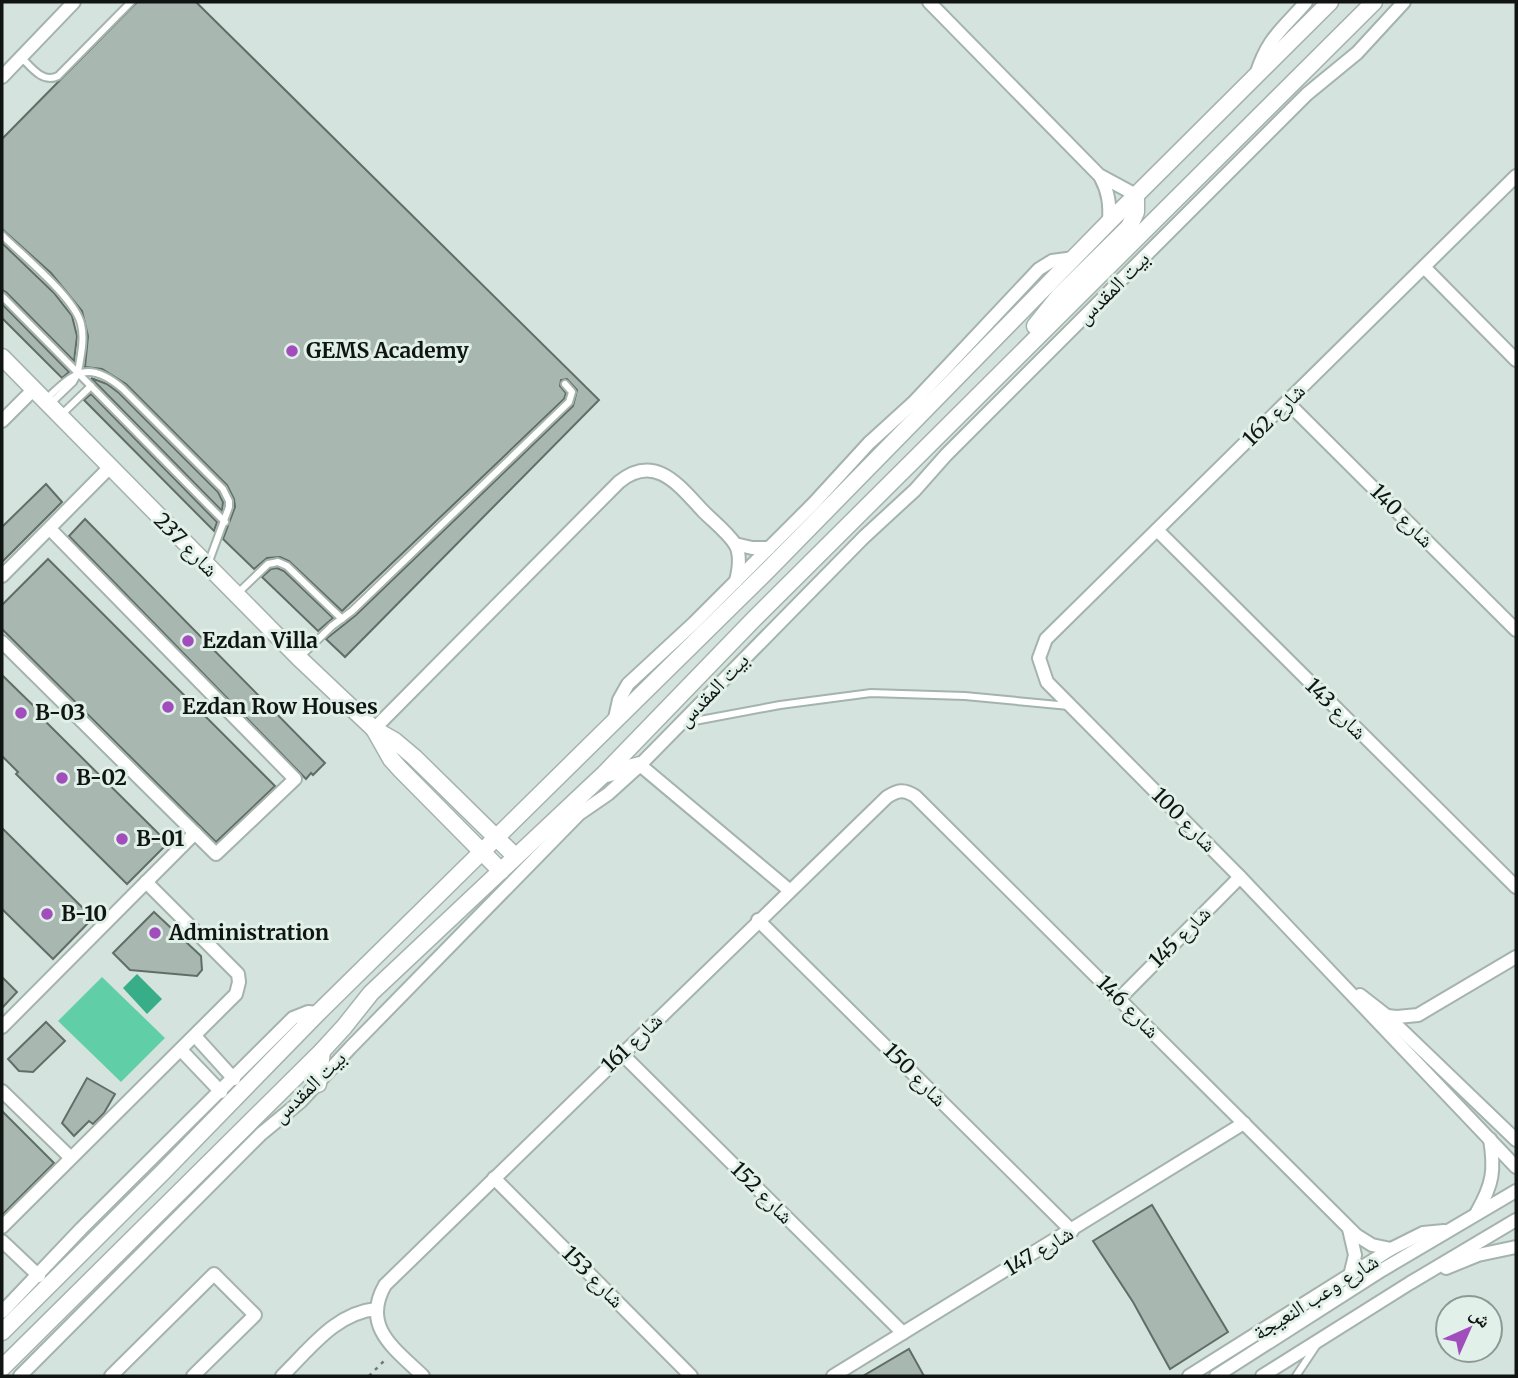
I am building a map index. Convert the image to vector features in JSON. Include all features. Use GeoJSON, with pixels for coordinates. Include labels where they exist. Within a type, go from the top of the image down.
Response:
{"type":"FeatureCollection","features":[{"type":"Feature","properties":{"kind":"street"},"geometry":{"type":"LineString","coordinates":[[2,77],[74,2]]}},
{"type":"Feature","properties":{"kind":"street"},"geometry":{"type":"LineString","coordinates":[[929,2],[1099,175],[1107,190],[1109,222]]}},
{"type":"Feature","properties":{"kind":"street","name":"بيت المقدس"},"geometry":{"type":"LineString","coordinates":[[1256,76],[1263,52],[1276,33],[1306,2]]}},
{"type":"Feature","properties":{"kind":"street","name":"بيت المقدس"},"geometry":{"type":"LineString","coordinates":[[2,1332],[318,1013],[767,571],[1109,222],[1330,2]]}},
{"type":"Feature","properties":{"kind":"street","name":"بيت المقدس"},"geometry":{"type":"LineString","coordinates":[[2,1368],[322,1051],[371,993],[604,774],[754,619],[1374,2]]}},
{"type":"Feature","properties":{"kind":"street","name":"بيت المقدس"},"geometry":{"type":"LineString","coordinates":[[20,1376],[261,1134],[318,1084],[349,1048],[579,814],[608,794],[640,765],[1307,94],[1357,52],[1404,2]]}},
{"type":"Feature","properties":{"kind":"street"},"geometry":{"type":"LineString","coordinates":[[1016,358],[1049,307],[1129,227],[1136,212],[1136,195],[1099,175]]}},
{"type":"Feature","properties":{"kind":"street","name":"شارع 162"},"geometry":{"type":"LineString","coordinates":[[1039,658],[1046,639],[1516,176]]}},
{"type":"Feature","properties":{"kind":"street","name":"بيت المقدس"},"geometry":{"type":"LineString","coordinates":[[615,718],[619,700],[628,684],[814,503],[869,443],[913,404],[1039,269],[1052,261],[1074,258]]}},
{"type":"Feature","properties":{"kind":"street"},"geometry":{"type":"LineString","coordinates":[[1424,267],[1516,360]]}},
{"type":"Feature","properties":{"kind":"street","name":"شارع 237"},"geometry":{"type":"LineString","coordinates":[[2,357],[299,658],[374,729],[395,741],[414,757],[515,856]]}},
{"type":"Feature","properties":{"kind":"street","name":"شارع 140"},"geometry":{"type":"LineString","coordinates":[[1287,402],[1516,630]]}},
{"type":"Feature","properties":{"kind":"street"},"geometry":{"type":"LineString","coordinates":[[2,421],[47,403]]}},
{"type":"Feature","properties":{"kind":"street"},"geometry":{"type":"LineString","coordinates":[[2,576],[109,468]]}},
{"type":"Feature","properties":{"kind":"street"},"geometry":{"type":"LineString","coordinates":[[374,729],[626,476],[634,472],[652,470],[668,476],[735,544],[739,561],[736,581]]}},
{"type":"Feature","properties":{"kind":"street"},"geometry":{"type":"LineString","coordinates":[[2,642],[216,854],[295,779],[50,529]]}},
{"type":"Feature","properties":{"kind":"street","name":"شارع 143"},"geometry":{"type":"LineString","coordinates":[[1157,530],[1516,887]]}},
{"type":"Feature","properties":{"kind":"street"},"geometry":{"type":"LineString","coordinates":[[735,544],[769,548]]}},
{"type":"Feature","properties":{"kind":"street","name":"شارع 100"},"geometry":{"type":"LineString","coordinates":[[1039,658],[1047,682],[1338,978],[1516,1167]]}},
{"type":"Feature","properties":{"kind":"street","name":"شارع 237"},"geometry":{"type":"LineString","coordinates":[[374,729],[391,759],[501,871]]}},
{"type":"Feature","properties":{"kind":"street"},"geometry":{"type":"LineString","coordinates":[[604,774],[640,765],[789,890]]}},
{"type":"Feature","properties":{"kind":"street","name":"شارع 161"},"geometry":{"type":"LineString","coordinates":[[376,1309],[378,1296],[385,1284],[789,890],[887,797],[897,791],[904,791]]}},
{"type":"Feature","properties":{"kind":"street","name":"شارع 146"},"geometry":{"type":"LineString","coordinates":[[904,791],[915,796],[1349,1228],[1372,1245],[1391,1249]]}},
{"type":"Feature","properties":{"kind":"street"},"geometry":{"type":"LineString","coordinates":[[2,1027],[195,833]]}},
{"type":"Feature","properties":{"kind":"street","name":"شارع 145"},"geometry":{"type":"LineString","coordinates":[[1119,998],[1240,877]]}},
{"type":"Feature","properties":{"kind":"street"},"geometry":{"type":"LineString","coordinates":[[2,1227],[236,994],[238,974],[146,882]]}},
{"type":"Feature","properties":{"kind":"street","name":"شارع 150"},"geometry":{"type":"LineString","coordinates":[[758,920],[1072,1231]]}},
{"type":"Feature","properties":{"kind":"street"},"geometry":{"type":"LineString","coordinates":[[1387,1016],[1408,1017],[1427,1011],[1516,957]]}},
{"type":"Feature","properties":{"kind":"street","name":"شارع 100"},"geometry":{"type":"LineString","coordinates":[[1338,978],[1387,1016],[1514,1136]]}},
{"type":"Feature","properties":{"kind":"street"},"geometry":{"type":"LineString","coordinates":[[1417,1043],[1418,1026],[1427,1011]]}},
{"type":"Feature","properties":{"kind":"street","name":"بيت المقدس"},"geometry":{"type":"LineString","coordinates":[[2,1312],[81,1229],[293,1018],[308,1012],[318,1013]]}},
{"type":"Feature","properties":{"kind":"street"},"geometry":{"type":"LineString","coordinates":[[195,1036],[234,1079]]}},
{"type":"Feature","properties":{"kind":"street"},"geometry":{"type":"LineString","coordinates":[[181,1049],[221,1092]]}},
{"type":"Feature","properties":{"kind":"street"},"geometry":{"type":"LineString","coordinates":[[318,1084],[322,1051]]}},
{"type":"Feature","properties":{"kind":"street","name":"شارع 152"},"geometry":{"type":"LineString","coordinates":[[622,1054],[903,1333]]}},
{"type":"Feature","properties":{"kind":"street"},"geometry":{"type":"LineString","coordinates":[[2,1091],[71,1158]]}},
{"type":"Feature","properties":{"kind":"street","name":"شارع 147"},"geometry":{"type":"LineString","coordinates":[[833,1376],[1244,1124]]}},
{"type":"Feature","properties":{"kind":"street"},"geometry":{"type":"LineString","coordinates":[[1477,1212],[1489,1190],[1494,1164],[1489,1139]]}},
{"type":"Feature","properties":{"kind":"street","name":"شارع 153"},"geometry":{"type":"LineString","coordinates":[[494,1178],[691,1376]]}},
{"type":"Feature","properties":{"kind":"street","name":"شارع وعب النعيجة"},"geometry":{"type":"LineString","coordinates":[[1216,1376],[1382,1269],[1516,1191]]}},
{"type":"Feature","properties":{"kind":"street","name":"شارع وعب النعيجة"},"geometry":{"type":"LineString","coordinates":[[1262,1376],[1516,1220]]}},
{"type":"Feature","properties":{"kind":"street"},"geometry":{"type":"LineString","coordinates":[[1349,1228],[1354,1255],[1350,1276]]}},
{"type":"Feature","properties":{"kind":"street","name":"شارع وعب النعيجة"},"geometry":{"type":"LineString","coordinates":[[1189,1376],[1391,1249],[1423,1233],[1448,1231]]}},
{"type":"Feature","properties":{"kind":"street"},"geometry":{"type":"LineString","coordinates":[[2,1241],[39,1276]]}},
{"type":"Feature","properties":{"kind":"street"},"geometry":{"type":"LineString","coordinates":[[1410,1283],[1478,1255],[1516,1247]]}},
{"type":"Feature","properties":{"kind":"street"},"geometry":{"type":"LineString","coordinates":[[111,1376],[214,1274],[255,1315],[193,1376]]}},
{"type":"Feature","properties":{"kind":"street"},"geometry":{"type":"LineString","coordinates":[[282,1376],[340,1321],[357,1313],[376,1309],[378,1325],[387,1340],[423,1376]]}},
{"type":"Feature","properties":{"kind":"lane"},"geometry":{"type":"LineString","coordinates":[[21,57],[44,78],[58,76],[131,2]]}},
{"type":"Feature","properties":{"kind":"lane"},"geometry":{"type":"LineString","coordinates":[[2,235],[69,301],[78,314],[82,330],[78,373]]}},
{"type":"Feature","properties":{"kind":"lane"},"geometry":{"type":"LineString","coordinates":[[2,296],[225,522]]}},
{"type":"Feature","properties":{"kind":"lane"},"geometry":{"type":"LineString","coordinates":[[47,403],[71,376],[78,373],[98,374],[115,382],[223,489],[229,501],[225,522],[207,565]]}},
{"type":"Feature","properties":{"kind":"lane"},"geometry":{"type":"LineString","coordinates":[[299,658],[569,402],[572,393],[565,384]]}},
{"type":"Feature","properties":{"kind":"lane"},"geometry":{"type":"LineString","coordinates":[[47,403],[91,386]]}},
{"type":"Feature","properties":{"kind":"lane"},"geometry":{"type":"LineString","coordinates":[[237,594],[268,564],[278,562],[287,566],[342,619]]}},
{"type":"Feature","properties":{"kind":"lane"},"geometry":{"type":"LineString","coordinates":[[680,724],[780,705],[871,693],[965,696],[1071,706]]}},
{"type":"Feature","properties":{"kind":"lane"},"geometry":{"type":"LineString","coordinates":[[1296,1376],[1319,1342]]}},
{"type":"Feature","properties":{"kind":"path"},"geometry":{"type":"LineString","coordinates":[[369,1376],[395,1349]]}},
{"type":"Feature","properties":{"kind":"shaded area"},"geometry":{"type":"Polygon","coordinates":[[[137,974],[162,999],[147,1014],[123,988],[137,974]]]}},
{"type":"Feature","properties":{"kind":"shaded area"},"geometry":{"type":"Polygon","coordinates":[[[102,977],[165,1038],[121,1082],[58,1021],[102,977]]]}},
{"type":"Feature","properties":{"kind":"building","name":"GEMS Academy"},"geometry":{"type":"Polygon","coordinates":[[[137,2],[196,2],[599,400],[345,657],[326,639],[356,615],[573,406],[577,390],[567,379],[561,380],[560,386],[566,393],[564,399],[342,611],[289,561],[280,557],[267,558],[254,569],[223,539],[235,507],[227,485],[126,384],[102,369],[85,367],[88,336],[82,311],[51,273],[2,229],[2,139],[137,2]]]}},
{"type":"Feature","properties":{"kind":"building"},"geometry":{"type":"Polygon","coordinates":[[[2,243],[54,293],[72,316],[77,336],[74,361],[2,290],[2,243]]]}},
{"type":"Feature","properties":{"kind":"building"},"geometry":{"type":"Polygon","coordinates":[[[2,304],[69,372],[62,378],[2,318],[2,304]]]}},
{"type":"Feature","properties":{"kind":"building"},"geometry":{"type":"Polygon","coordinates":[[[91,378],[107,384],[119,393],[218,492],[223,502],[222,511],[91,378]]]}},
{"type":"Feature","properties":{"kind":"building"},"geometry":{"type":"Polygon","coordinates":[[[91,394],[217,522],[214,531],[84,400],[91,394]]]}},
{"type":"Feature","properties":{"kind":"building"},"geometry":{"type":"Polygon","coordinates":[[[46,484],[62,502],[2,562],[2,527],[46,484]]]}},
{"type":"Feature","properties":{"kind":"building"},"geometry":{"type":"Polygon","coordinates":[[[85,519],[325,763],[313,775],[311,773],[306,779],[69,536],[85,519]]]}},
{"type":"Feature","properties":{"kind":"building"},"geometry":{"type":"Polygon","coordinates":[[[48,559],[275,786],[216,842],[2,629],[2,605],[48,559]]]}},
{"type":"Feature","properties":{"kind":"building"},"geometry":{"type":"Polygon","coordinates":[[[271,569],[284,571],[333,618],[318,631],[262,577],[271,569]]]}},
{"type":"Feature","properties":{"kind":"building"},"geometry":{"type":"Polygon","coordinates":[[[2,675],[168,843],[127,884],[16,774],[18,772],[2,756],[2,675]]]}},
{"type":"Feature","properties":{"kind":"building","name":"B-10"},"geometry":{"type":"Polygon","coordinates":[[[2,828],[93,918],[53,959],[2,909],[2,828]]]}},
{"type":"Feature","properties":{"kind":"building","name":"Administration"},"geometry":{"type":"Polygon","coordinates":[[[154,912],[201,956],[202,970],[197,976],[130,970],[113,953],[154,912]]]}},
{"type":"Feature","properties":{"kind":"building"},"geometry":{"type":"Polygon","coordinates":[[[2,977],[17,992],[2,1008],[2,977]]]}},
{"type":"Feature","properties":{"kind":"building"},"geometry":{"type":"Polygon","coordinates":[[[46,1022],[65,1041],[33,1072],[19,1071],[8,1059],[46,1022]]]}},
{"type":"Feature","properties":{"kind":"building"},"geometry":{"type":"Polygon","coordinates":[[[87,1078],[115,1094],[104,1113],[93,1124],[89,1121],[74,1136],[62,1123],[87,1078]]]}},
{"type":"Feature","properties":{"kind":"building"},"geometry":{"type":"Polygon","coordinates":[[[2,1111],[54,1163],[2,1215],[2,1111]]]}},
{"type":"Feature","properties":{"kind":"building"},"geometry":{"type":"Polygon","coordinates":[[[1152,1205],[1228,1332],[1170,1369],[1133,1302],[1093,1241],[1152,1205]]]}},
{"type":"Feature","properties":{"kind":"building"},"geometry":{"type":"Polygon","coordinates":[[[909,1349],[924,1376],[863,1376],[909,1349]]]}},
{"type":"Feature","properties":{"kind":"place","name":"GEMS Academy"},"geometry":{"type":"Point","coordinates":[292,351]}},
{"type":"Feature","properties":{"kind":"place","name":"Ezdan Villa"},"geometry":{"type":"Point","coordinates":[188,641]}},
{"type":"Feature","properties":{"kind":"place","name":"Ezdan Row Houses"},"geometry":{"type":"Point","coordinates":[168,707]}},
{"type":"Feature","properties":{"kind":"place","name":"B-03"},"geometry":{"type":"Point","coordinates":[21,713]}},
{"type":"Feature","properties":{"kind":"place","name":"B-02"},"geometry":{"type":"Point","coordinates":[62,778]}},
{"type":"Feature","properties":{"kind":"place","name":"B-01"},"geometry":{"type":"Point","coordinates":[122,839]}},
{"type":"Feature","properties":{"kind":"place","name":"B-10"},"geometry":{"type":"Point","coordinates":[47,914]}},
{"type":"Feature","properties":{"kind":"place","name":"Administration"},"geometry":{"type":"Point","coordinates":[155,933]}}]}
